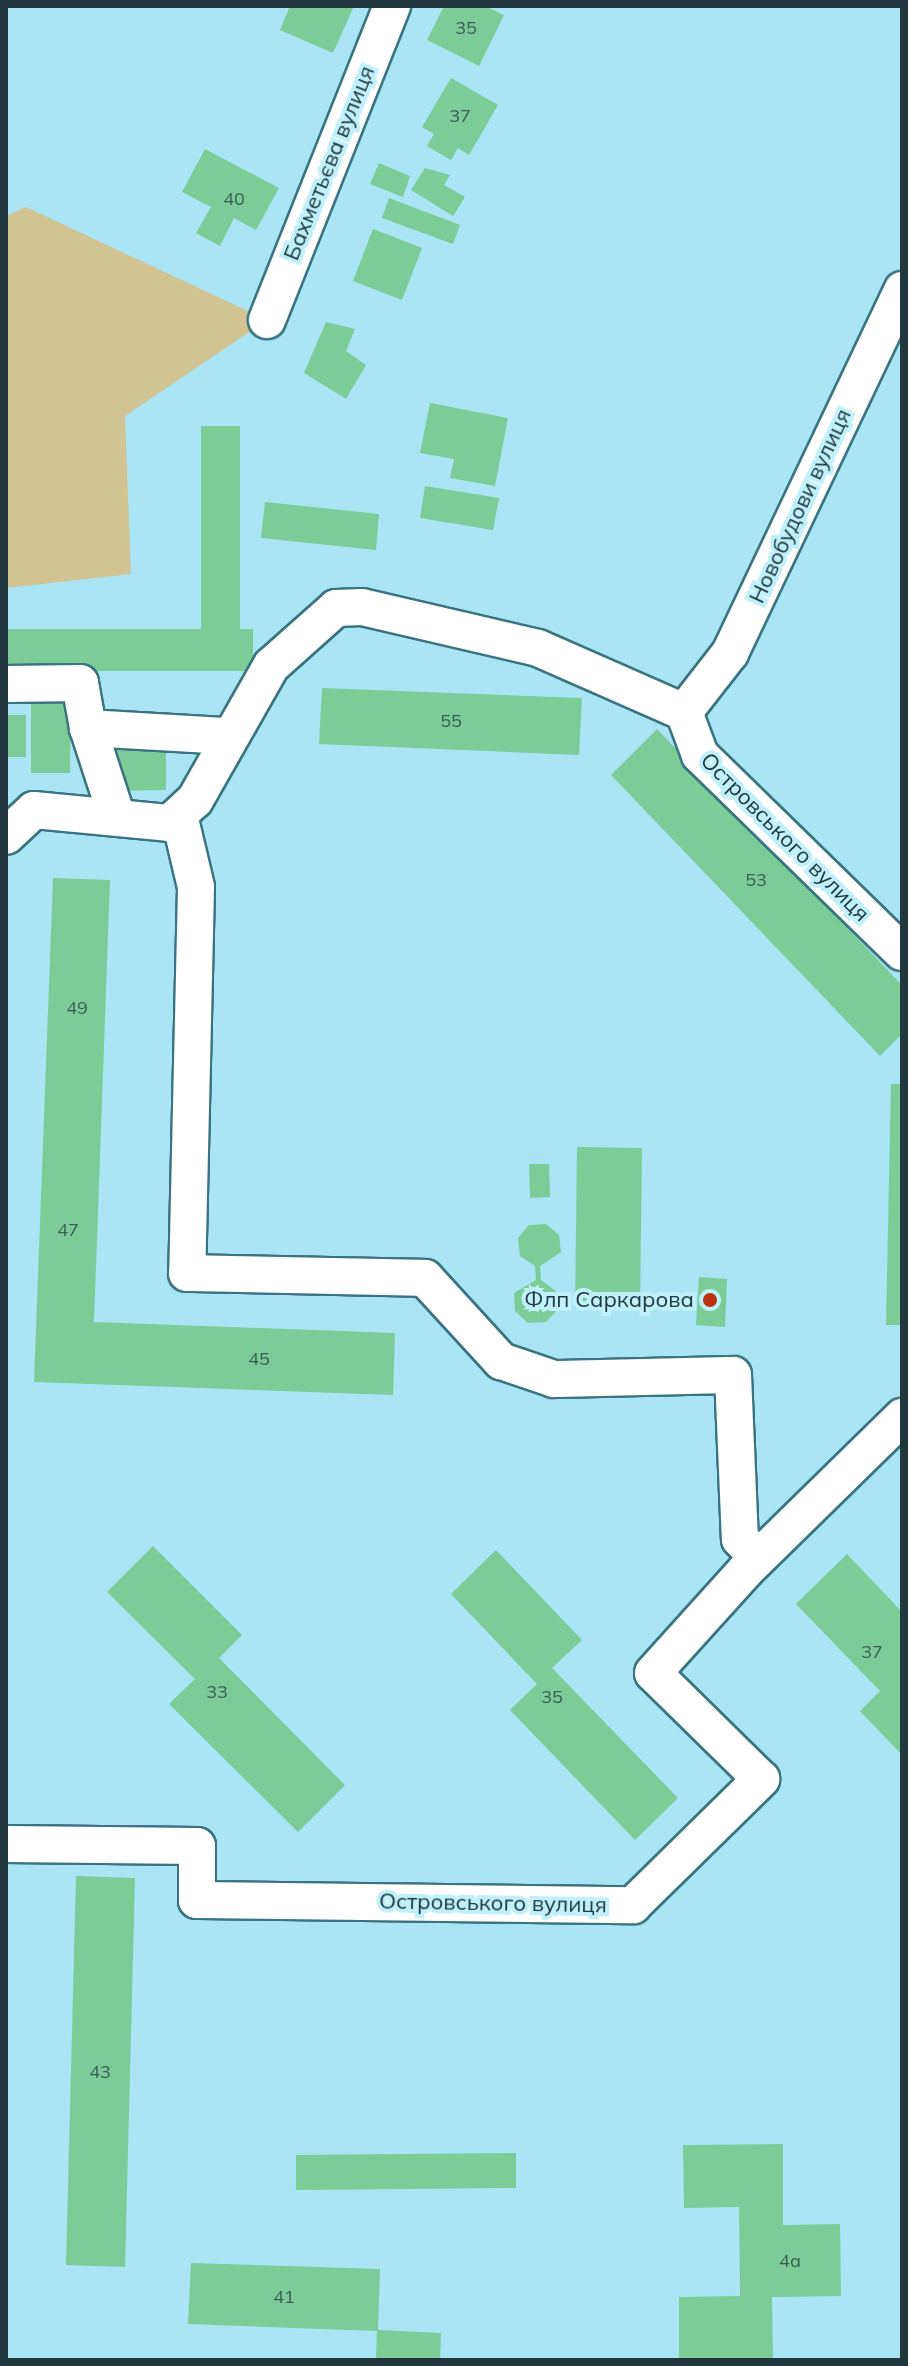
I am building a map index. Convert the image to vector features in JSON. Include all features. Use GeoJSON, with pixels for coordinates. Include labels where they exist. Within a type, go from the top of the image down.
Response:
{"type":"FeatureCollection","features":[{"type":"Feature","properties":{"kind":"street","name":"Бахметьєва вулиця"},"geometry":{"type":"LineString","coordinates":[[267,320],[392,6]]}},
{"type":"Feature","properties":{"kind":"street","name":"Новобудови вулиця"},"geometry":{"type":"LineString","coordinates":[[684,712],[730,653],[902,290]]}},
{"type":"Feature","properties":{"kind":"street"},"geometry":{"type":"LineString","coordinates":[[11,817],[34,810],[116,814],[170,823],[179,815],[271,666],[336,608],[476,629],[684,712]]}},
{"type":"Feature","properties":{"kind":"street"},"geometry":{"type":"LineString","coordinates":[[6,684],[80,683],[88,728],[116,814]]}},
{"type":"Feature","properties":{"kind":"street","name":"Островського вулиця"},"geometry":{"type":"LineString","coordinates":[[684,712],[700,755],[902,952]]}},
{"type":"Feature","properties":{"kind":"street"},"geometry":{"type":"LineString","coordinates":[[88,728],[228,736]]}},
{"type":"Feature","properties":{"kind":"street"},"geometry":{"type":"LineString","coordinates":[[179,815],[196,887],[187,1273],[425,1278],[501,1361],[554,1379],[733,1375],[740,1539],[758,1557]]}},
{"type":"Feature","properties":{"kind":"street","name":"Островського вулиця"},"geometry":{"type":"LineString","coordinates":[[6,1844],[197,1846],[197,1900],[633,1905],[761,1779],[653,1673],[758,1557],[902,1417]]}},
{"type":"Feature","properties":{"kind":"shaded area"},"geometry":{"type":"Polygon","coordinates":[[[26,207],[267,320],[125,416],[131,574],[6,588],[6,216],[26,207]]]}},
{"type":"Feature","properties":{"kind":"building"},"geometry":{"type":"Polygon","coordinates":[[[290,6],[354,6],[333,53],[280,30],[290,6]]]}},
{"type":"Feature","properties":{"kind":"building"},"geometry":{"type":"Polygon","coordinates":[[[444,6],[485,6],[504,15],[479,66],[427,40],[444,6]]]}},
{"type":"Feature","properties":{"kind":"building"},"geometry":{"type":"Polygon","coordinates":[[[451,78],[498,105],[469,155],[458,148],[451,160],[427,146],[434,134],[422,127],[451,78]]]}},
{"type":"Feature","properties":{"kind":"building"},"geometry":{"type":"Polygon","coordinates":[[[205,149],[279,188],[256,230],[234,218],[220,246],[196,233],[211,207],[182,192],[205,149]]]}},
{"type":"Feature","properties":{"kind":"building"},"geometry":{"type":"Polygon","coordinates":[[[379,163],[410,176],[403,197],[370,184],[379,163]]]}},
{"type":"Feature","properties":{"kind":"building"},"geometry":{"type":"Polygon","coordinates":[[[425,168],[450,175],[444,185],[465,197],[453,216],[411,190],[425,168]]]}},
{"type":"Feature","properties":{"kind":"building"},"geometry":{"type":"Polygon","coordinates":[[[389,198],[460,225],[453,244],[382,218],[389,198]]]}},
{"type":"Feature","properties":{"kind":"building"},"geometry":{"type":"Polygon","coordinates":[[[373,229],[422,248],[402,300],[353,281],[373,229]]]}},
{"type":"Feature","properties":{"kind":"building"},"geometry":{"type":"Polygon","coordinates":[[[326,322],[355,329],[346,351],[366,365],[346,399],[304,373],[326,322]]]}},
{"type":"Feature","properties":{"kind":"building"},"geometry":{"type":"Polygon","coordinates":[[[430,403],[508,418],[495,486],[450,478],[454,459],[420,453],[430,403]]]}},
{"type":"Feature","properties":{"kind":"building"},"geometry":{"type":"Polygon","coordinates":[[[201,426],[240,426],[240,629],[253,629],[253,671],[6,671],[6,629],[201,629],[201,426]]]}},
{"type":"Feature","properties":{"kind":"building"},"geometry":{"type":"Polygon","coordinates":[[[425,486],[499,498],[493,530],[420,518],[425,486]]]}},
{"type":"Feature","properties":{"kind":"building"},"geometry":{"type":"Polygon","coordinates":[[[265,502],[379,514],[376,550],[261,538],[265,502]]]}},
{"type":"Feature","properties":{"kind":"building"},"geometry":{"type":"Polygon","coordinates":[[[322,688],[582,698],[579,755],[319,744],[322,688]]]}},
{"type":"Feature","properties":{"kind":"building"},"geometry":{"type":"Polygon","coordinates":[[[31,696],[71,696],[70,773],[31,773],[31,696]]]}},
{"type":"Feature","properties":{"kind":"building"},"geometry":{"type":"Polygon","coordinates":[[[6,715],[26,715],[26,757],[6,757],[6,715]]]}},
{"type":"Feature","properties":{"kind":"building"},"geometry":{"type":"Polygon","coordinates":[[[657,729],[902,985],[902,1034],[880,1056],[611,775],[657,729]]]}},
{"type":"Feature","properties":{"kind":"building"},"geometry":{"type":"Polygon","coordinates":[[[114,749],[166,749],[166,790],[114,791],[114,749]]]}},
{"type":"Feature","properties":{"kind":"building"},"geometry":{"type":"Polygon","coordinates":[[[53,878],[110,880],[94,1322],[395,1333],[393,1395],[34,1382],[53,878]]]}},
{"type":"Feature","properties":{"kind":"building"},"geometry":{"type":"Polygon","coordinates":[[[891,1084],[902,1084],[902,1325],[886,1325],[891,1084]]]}},
{"type":"Feature","properties":{"kind":"building"},"geometry":{"type":"Polygon","coordinates":[[[577,1147],[642,1148],[640,1309],[575,1308],[577,1147]]]}},
{"type":"Feature","properties":{"kind":"building"},"geometry":{"type":"Polygon","coordinates":[[[529,1164],[549,1164],[550,1197],[530,1198],[529,1164]]]}},
{"type":"Feature","properties":{"kind":"building"},"geometry":{"type":"Polygon","coordinates":[[[546,1224],[559,1235],[561,1252],[540,1266],[541,1280],[557,1292],[558,1309],[546,1322],[528,1323],[515,1311],[514,1293],[536,1280],[535,1266],[520,1256],[518,1238],[529,1225],[546,1224]]]}},
{"type":"Feature","properties":{"kind":"building"},"geometry":{"type":"Polygon","coordinates":[[[699,1277],[727,1279],[725,1327],[696,1325],[699,1277]]]}},
{"type":"Feature","properties":{"kind":"building"},"geometry":{"type":"Polygon","coordinates":[[[153,1546],[242,1635],[219,1658],[345,1785],[298,1832],[169,1704],[195,1679],[107,1592],[153,1546]]]}},
{"type":"Feature","properties":{"kind":"building"},"geometry":{"type":"Polygon","coordinates":[[[496,1550],[582,1640],[552,1668],[678,1798],[635,1840],[510,1710],[537,1684],[451,1594],[496,1550]]]}},
{"type":"Feature","properties":{"kind":"building"},"geometry":{"type":"Polygon","coordinates":[[[847,1554],[902,1612],[902,1755],[860,1711],[880,1691],[796,1604],[847,1554]]]}},
{"type":"Feature","properties":{"kind":"building"},"geometry":{"type":"Polygon","coordinates":[[[76,1876],[135,1878],[125,2267],[66,2265],[76,1876]]]}},
{"type":"Feature","properties":{"kind":"building"},"geometry":{"type":"Polygon","coordinates":[[[783,2144],[783,2225],[840,2224],[841,2296],[772,2297],[773,2360],[679,2360],[679,2297],[740,2296],[739,2207],[684,2208],[683,2145],[783,2144]]]}},
{"type":"Feature","properties":{"kind":"building"},"geometry":{"type":"Polygon","coordinates":[[[516,2153],[516,2188],[296,2190],[296,2155],[516,2153]]]}},
{"type":"Feature","properties":{"kind":"building"},"geometry":{"type":"Polygon","coordinates":[[[191,2263],[380,2269],[378,2330],[441,2333],[440,2360],[376,2360],[377,2331],[188,2324],[191,2263]]]}},
{"type":"Feature","properties":{"kind":"place","name":"Флп Саркарова"},"geometry":{"type":"Point","coordinates":[710,1300]}}]}
